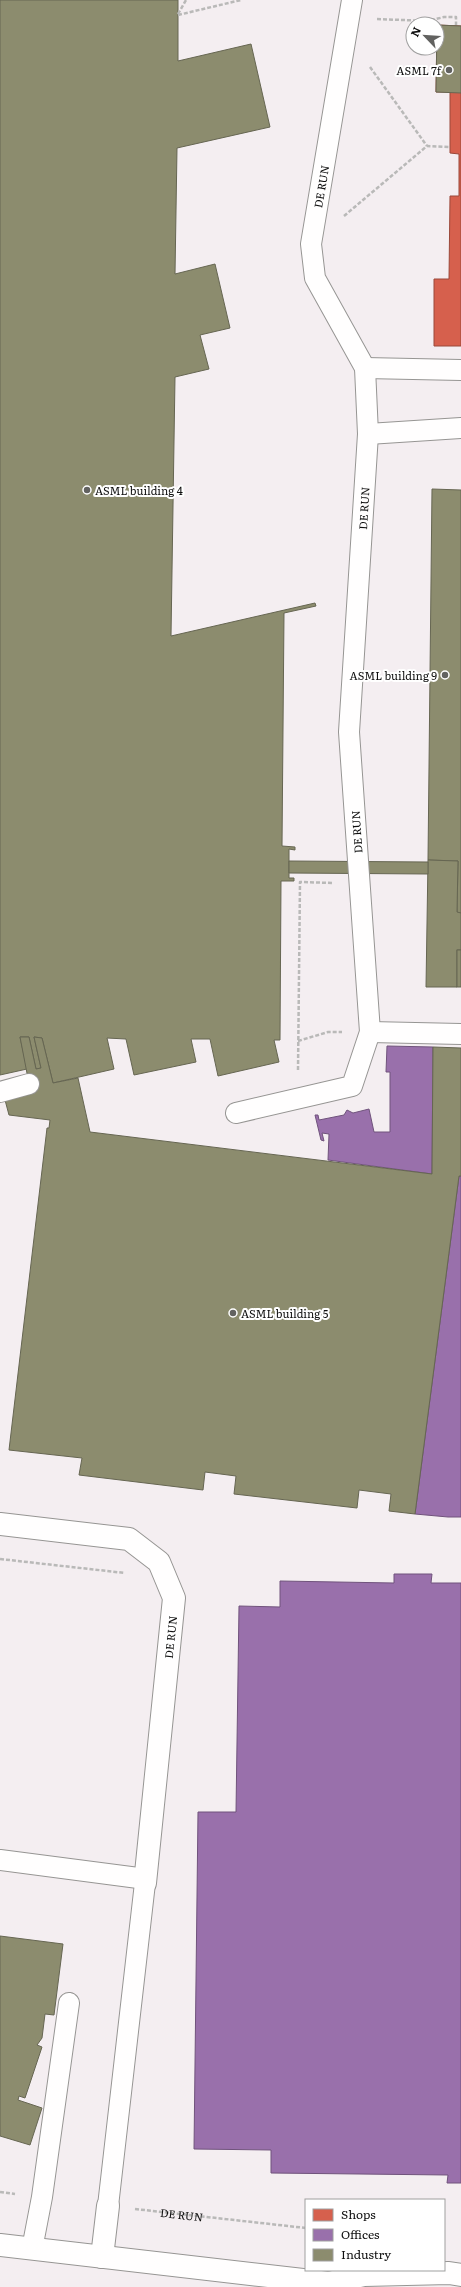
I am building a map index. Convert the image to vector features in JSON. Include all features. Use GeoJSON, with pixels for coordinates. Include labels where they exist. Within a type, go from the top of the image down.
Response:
{"type":"FeatureCollection","features":[{"type":"Feature","properties":{"kind":"street","name":"DE RUN"},"geometry":{"type":"LineString","coordinates":[[0,1524],[129,1538],[159,1562],[174,1598],[146,1881]]}},
{"type":"Feature","properties":{"kind":"street"},"geometry":{"type":"LineString","coordinates":[[102,2257],[108,2206]]}},
{"type":"Feature","properties":{"kind":"street"},"geometry":{"type":"LineString","coordinates":[[0,2245],[335,2285],[364,2275],[449,2273],[461,2275]]}},
{"type":"Feature","properties":{"kind":"lane","name":"DE RUN"},"geometry":{"type":"LineString","coordinates":[[236,1113],[352,1086],[370,1032],[349,732],[368,434],[365,368],[315,278],[311,244],[349,17]]}},
{"type":"Feature","properties":{"kind":"lane"},"geometry":{"type":"LineString","coordinates":[[365,368],[461,370]]}},
{"type":"Feature","properties":{"kind":"lane"},"geometry":{"type":"LineString","coordinates":[[368,434],[461,428]]}},
{"type":"Feature","properties":{"kind":"lane"},"geometry":{"type":"LineString","coordinates":[[370,1032],[461,1034]]}},
{"type":"Feature","properties":{"kind":"lane"},"geometry":{"type":"LineString","coordinates":[[0,1092],[29,1084]]}},
{"type":"Feature","properties":{"kind":"lane"},"geometry":{"type":"LineString","coordinates":[[0,1860],[146,1881],[108,2206]]}},
{"type":"Feature","properties":{"kind":"lane"},"geometry":{"type":"LineString","coordinates":[[32,2249],[42,2197],[69,2003]]}},
{"type":"Feature","properties":{"kind":"path"},"geometry":{"type":"LineString","coordinates":[[186,0],[178,15],[241,0]]}},
{"type":"Feature","properties":{"kind":"path"},"geometry":{"type":"LineString","coordinates":[[349,17],[428,21],[444,17],[456,17],[456,25]]}},
{"type":"Feature","properties":{"kind":"path"},"geometry":{"type":"LineString","coordinates":[[349,17],[427,146]]}},
{"type":"Feature","properties":{"kind":"path"},"geometry":{"type":"LineString","coordinates":[[311,244],[427,146],[450,147]]}},
{"type":"Feature","properties":{"kind":"path"},"geometry":{"type":"LineString","coordinates":[[304,1097],[297,1069],[300,882],[359,884]]}},
{"type":"Feature","properties":{"kind":"path"},"geometry":{"type":"LineString","coordinates":[[298,1041],[328,1032],[370,1032]]}},
{"type":"Feature","properties":{"kind":"path"},"geometry":{"type":"LineString","coordinates":[[0,1560],[132,1574]]}},
{"type":"Feature","properties":{"kind":"path","name":"DE RUN"},"geometry":{"type":"LineString","coordinates":[[108,2206],[305,2228]]}},
{"type":"Feature","properties":{"kind":"shaded area"},"geometry":{"type":"Polygon","coordinates":[[[0,0],[461,0],[461,2287],[0,2287],[0,0]]]}},
{"type":"Feature","properties":{"kind":"building: Shops"},"geometry":{"type":"Polygon","coordinates":[[[445,25],[461,26],[461,346],[434,346],[434,279],[449,279],[450,196],[459,196],[459,154],[450,153],[450,92],[436,92],[437,56],[445,56],[445,25]]]}},
{"type":"Feature","properties":{"kind":"building: Offices"},"geometry":{"type":"Polygon","coordinates":[[[387,1046],[433,1047],[432,1174],[328,1160],[329,1134],[322,1133],[324,1141],[321,1140],[315,1115],[318,1115],[319,1120],[344,1115],[347,1110],[353,1113],[369,1109],[374,1132],[390,1132],[390,1072],[386,1072],[387,1046]]]}},
{"type":"Feature","properties":{"kind":"building: Offices"},"geometry":{"type":"Polygon","coordinates":[[[459,1176],[461,1176],[461,1517],[448,1517],[415,1514],[459,1176]]]}},
{"type":"Feature","properties":{"kind":"building: Offices"},"geometry":{"type":"Polygon","coordinates":[[[394,1574],[432,1574],[431,1583],[461,1583],[461,2183],[447,2183],[448,2175],[271,2173],[271,2150],[194,2149],[198,1812],[236,1812],[239,1606],[280,1607],[280,1581],[394,1583],[394,1574]]]}},
{"type":"Feature","properties":{"kind":"building: Industry","name":"ASML building 4"},"geometry":{"type":"Polygon","coordinates":[[[0,0],[178,0],[178,61],[251,44],[270,127],[177,148],[175,274],[215,264],[230,328],[200,335],[209,369],[175,377],[171,636],[315,603],[316,606],[284,613],[282,846],[295,847],[295,850],[289,849],[289,878],[294,878],[294,881],[281,881],[280,1040],[274,1040],[279,1062],[218,1076],[210,1039],[191,1039],[196,1062],[134,1075],[126,1039],[107,1038],[114,1069],[53,1083],[42,1038],[34,1037],[41,1068],[36,1069],[29,1037],[20,1037],[27,1069],[0,1075],[0,0]]]}},
{"type":"Feature","properties":{"kind":"building: Industry","name":"ASML 7f"},"geometry":{"type":"Polygon","coordinates":[[[445,25],[461,26],[461,93],[436,92],[437,56],[445,56],[445,25]]]}},
{"type":"Feature","properties":{"kind":"building: Industry","name":"ASML building 9"},"geometry":{"type":"Polygon","coordinates":[[[432,489],[461,490],[461,913],[457,913],[458,861],[428,860],[432,489]]]}},
{"type":"Feature","properties":{"kind":"building: Industry"},"geometry":{"type":"Polygon","coordinates":[[[428,860],[458,861],[457,912],[461,913],[461,950],[457,950],[457,987],[426,987],[428,860]]]}},
{"type":"Feature","properties":{"kind":"building: Industry"},"geometry":{"type":"Polygon","coordinates":[[[289,861],[428,862],[428,874],[289,873],[289,861]]]}},
{"type":"Feature","properties":{"kind":"building: Industry"},"geometry":{"type":"Polygon","coordinates":[[[457,950],[461,950],[461,987],[457,987],[457,950]]]}},
{"type":"Feature","properties":{"kind":"building: Industry","name":"ASML building 5"},"geometry":{"type":"Polygon","coordinates":[[[20,1037],[29,1037],[36,1069],[41,1068],[34,1037],[42,1038],[53,1083],[78,1078],[90,1132],[432,1174],[433,1047],[461,1048],[461,1176],[459,1176],[415,1514],[389,1511],[391,1494],[359,1490],[357,1508],[234,1494],[236,1476],[205,1472],[203,1490],[79,1475],[82,1458],[9,1450],[47,1128],[49,1128],[50,1120],[9,1115],[5,1100],[31,1094],[20,1037]]]}},
{"type":"Feature","properties":{"kind":"building: Industry"},"geometry":{"type":"Polygon","coordinates":[[[0,1936],[63,1944],[54,2015],[45,2014],[42,2038],[37,2045],[42,2047],[25,2098],[19,2096],[18,2100],[42,2108],[30,2145],[0,2136],[0,1936]]]}},
{"type":"Feature","properties":{"kind":"place","name":"ASML 7f"},"geometry":{"type":"Point","coordinates":[449,70]}},
{"type":"Feature","properties":{"kind":"place","name":"ASML building 4"},"geometry":{"type":"Point","coordinates":[87,490]}},
{"type":"Feature","properties":{"kind":"place","name":"ASML building 9"},"geometry":{"type":"Point","coordinates":[445,675]}},
{"type":"Feature","properties":{"kind":"place","name":"ASML building 5"},"geometry":{"type":"Point","coordinates":[233,1313]}}]}
